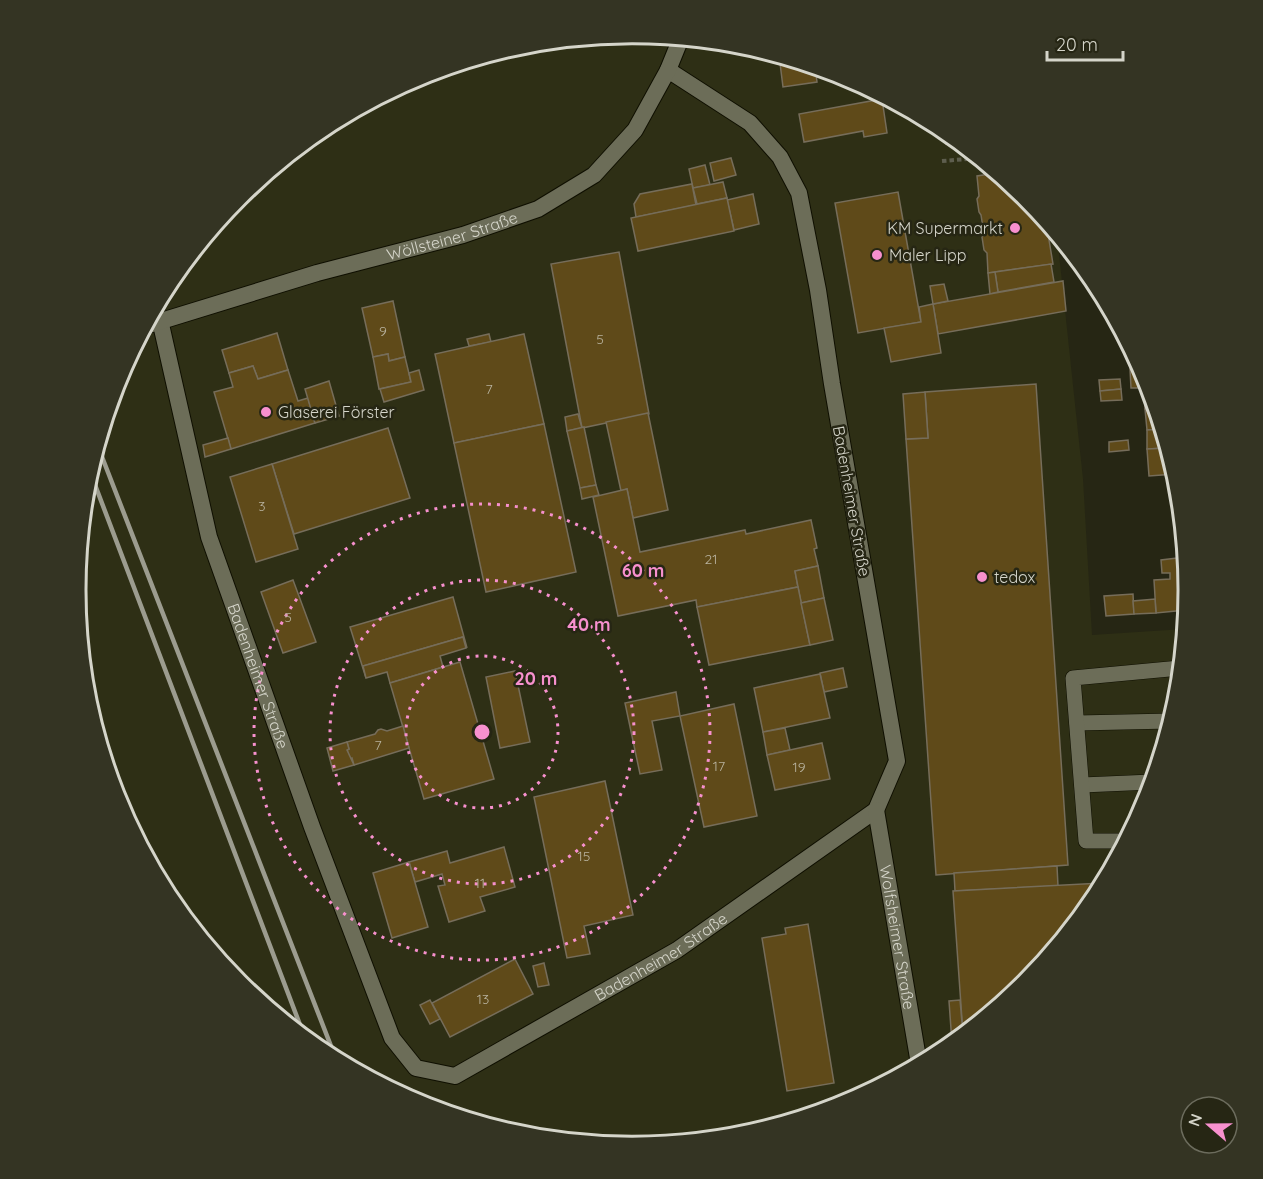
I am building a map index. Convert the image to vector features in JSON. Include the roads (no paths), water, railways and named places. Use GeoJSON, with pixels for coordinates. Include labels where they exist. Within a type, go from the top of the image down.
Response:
{"type":"FeatureCollection","features":[{"type":"Feature","properties":{"kind":"street","name":"Wöllsteiner Straße"},"geometry":{"type":"LineString","coordinates":[[156,322],[317,273],[463,235],[538,208],[594,175],[635,130],[668,70],[678,46]]}},
{"type":"Feature","properties":{"kind":"street","name":"Badenheimer Straße"},"geometry":{"type":"LineString","coordinates":[[153,327],[209,537],[312,827],[392,1038],[416,1068],[455,1076],[677,950],[876,810],[897,760],[818,290],[799,193],[780,157],[750,123],[668,70]]}},
{"type":"Feature","properties":{"kind":"street","name":"Wolfsheimer Straße"},"geometry":{"type":"LineString","coordinates":[[876,810],[917,1054]]}},
{"type":"Feature","properties":{"kind":"lane"},"geometry":{"type":"LineString","coordinates":[[1116,841],[1086,841],[1073,678],[1172,669]]}},
{"type":"Feature","properties":{"kind":"lane"},"geometry":{"type":"LineString","coordinates":[[1077,723],[1161,721]]}},
{"type":"Feature","properties":{"kind":"lane"},"geometry":{"type":"LineString","coordinates":[[1082,785],[1142,782]]}},
{"type":"Feature","properties":{"kind":"railway"},"geometry":{"type":"LineString","coordinates":[[102,457],[330,1044]]}},
{"type":"Feature","properties":{"kind":"railway"},"geometry":{"type":"LineString","coordinates":[[95,486],[299,1023]]}},
{"type":"Feature","properties":{"kind":"place","name":"KM Supermarkt"},"geometry":{"type":"Point","coordinates":[1015,228]}},
{"type":"Feature","properties":{"kind":"place","name":"Maler Lipp"},"geometry":{"type":"Point","coordinates":[877,255]}},
{"type":"Feature","properties":{"kind":"place","name":"Glaserei Förster"},"geometry":{"type":"Point","coordinates":[266,412]}},
{"type":"Feature","properties":{"kind":"place","name":"tedox"},"geometry":{"type":"Point","coordinates":[982,577]}}]}
